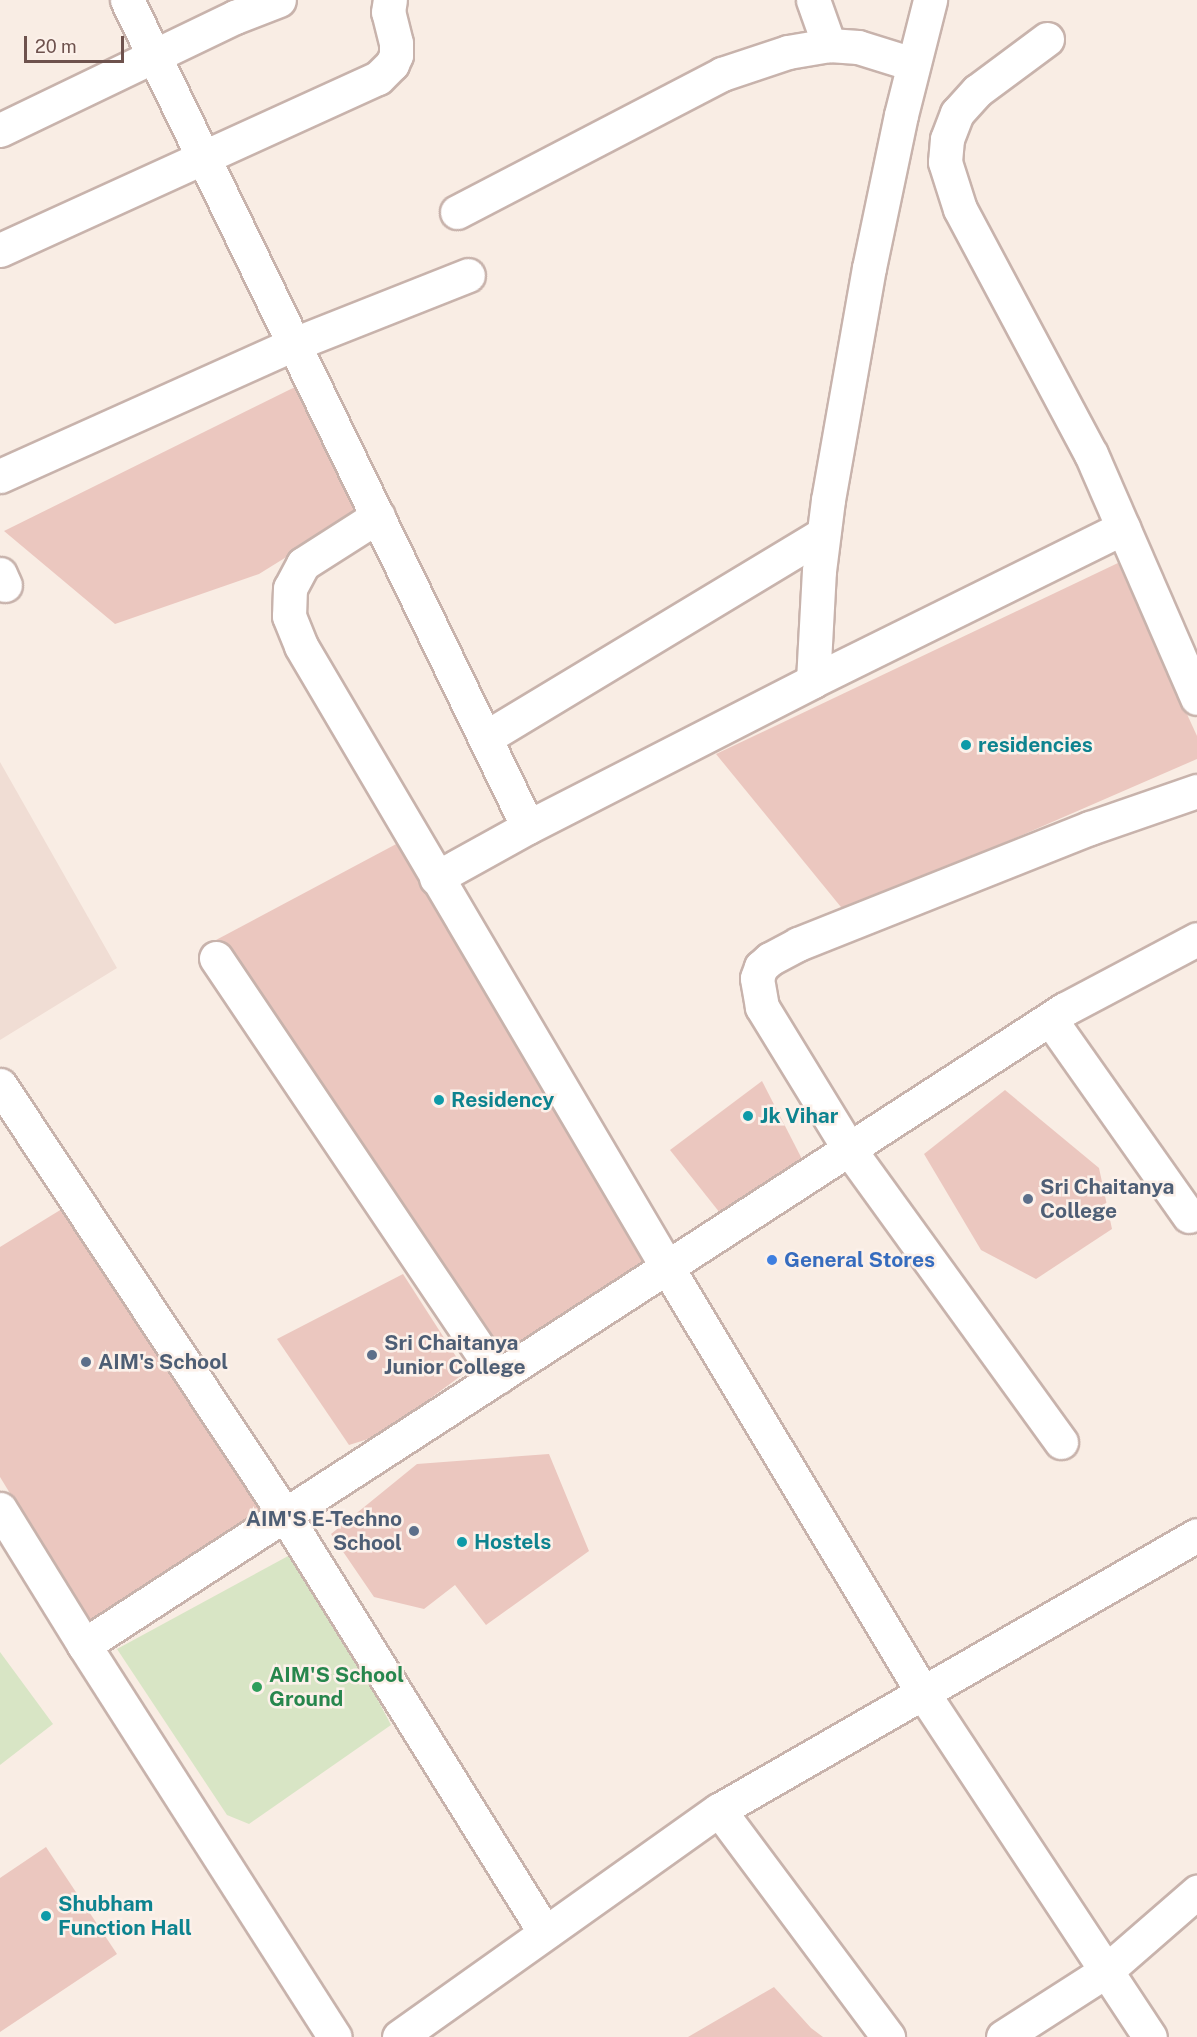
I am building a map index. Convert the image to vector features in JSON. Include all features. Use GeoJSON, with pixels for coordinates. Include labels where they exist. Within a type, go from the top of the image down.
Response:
{"type":"FeatureCollection","features":[{"type":"Feature","properties":{"kind":"street"},"geometry":{"type":"LineString","coordinates":[[128,0],[528,827]]}},
{"type":"Feature","properties":{"kind":"street"},"geometry":{"type":"LineString","coordinates":[[0,130],[154,55],[279,0]]}},
{"type":"Feature","properties":{"kind":"street"},"geometry":{"type":"LineString","coordinates":[[0,250],[378,78],[386,72],[396,55],[396,43],[388,12],[390,0]]}},
{"type":"Feature","properties":{"kind":"street"},"geometry":{"type":"LineString","coordinates":[[813,0],[829,45]]}},
{"type":"Feature","properties":{"kind":"street"},"geometry":{"type":"LineString","coordinates":[[813,681],[823,534],[869,268],[913,64],[930,0]]}},
{"type":"Feature","properties":{"kind":"street"},"geometry":{"type":"LineString","coordinates":[[1047,39],[977,91],[957,113],[947,139],[945,162],[960,209],[1091,454],[1197,698]]}},
{"type":"Feature","properties":{"kind":"street"},"geometry":{"type":"LineString","coordinates":[[457,212],[722,74],[788,52],[829,45],[858,47],[913,64]]}},
{"type":"Feature","properties":{"kind":"street"},"geometry":{"type":"LineString","coordinates":[[0,476],[294,344],[468,275]]}},
{"type":"Feature","properties":{"kind":"street"},"geometry":{"type":"LineString","coordinates":[[378,516],[303,564],[290,588],[289,616],[301,646],[667,1267],[923,1693],[1149,2037]]}},
{"type":"Feature","properties":{"kind":"street"},"geometry":{"type":"LineString","coordinates":[[436,878],[528,827],[813,681],[1123,528]]}},
{"type":"Feature","properties":{"kind":"street"},"geometry":{"type":"LineString","coordinates":[[485,738],[823,534]]}},
{"type":"Feature","properties":{"kind":"street"},"geometry":{"type":"LineString","coordinates":[[1061,1442],[849,1149],[762,1007],[757,978],[761,968],[770,959],[798,944],[1090,828],[1197,790]]}},
{"type":"Feature","properties":{"kind":"street"},"geometry":{"type":"LineString","coordinates":[[84,1645],[1050,1018],[1197,939]]}},
{"type":"Feature","properties":{"kind":"street"},"geometry":{"type":"LineString","coordinates":[[216,958],[498,1377]]}},
{"type":"Feature","properties":{"kind":"street"},"geometry":{"type":"LineString","coordinates":[[1050,1018],[1189,1216]]}},
{"type":"Feature","properties":{"kind":"street"},"geometry":{"type":"LineString","coordinates":[[0,1085],[285,1515],[545,1933]]}},
{"type":"Feature","properties":{"kind":"street"},"geometry":{"type":"LineString","coordinates":[[0,1509],[84,1645],[335,2037]]}},
{"type":"Feature","properties":{"kind":"street"},"geometry":{"type":"LineString","coordinates":[[399,2037],[719,1810],[1197,1535]]}},
{"type":"Feature","properties":{"kind":"street"},"geometry":{"type":"LineString","coordinates":[[719,1810],[888,2037]]}},
{"type":"Feature","properties":{"kind":"street"},"geometry":{"type":"LineString","coordinates":[[1004,2037],[1106,1971],[1197,1892]]}},
{"type":"Feature","properties":{"kind":"shaded area"},"geometry":{"type":"Polygon","coordinates":[[[0,762],[117,968],[0,1040],[0,762]]]}},
{"type":"Feature","properties":{"kind":"green space","name":"AIM'S School Ground"},"geometry":{"type":"Polygon","coordinates":[[[290,1555],[349,1645],[391,1725],[249,1824],[227,1815],[117,1649],[290,1555]]]}},
{"type":"Feature","properties":{"kind":"green space"},"geometry":{"type":"Polygon","coordinates":[[[0,1652],[53,1724],[0,1765],[0,1652]]]}},
{"type":"Feature","properties":{"kind":"building"},"geometry":{"type":"Polygon","coordinates":[[[295,387],[362,510],[259,574],[115,624],[4,531],[295,387]]]}},
{"type":"Feature","properties":{"kind":"building","name":"residencies"},"geometry":{"type":"Polygon","coordinates":[[[1118,563],[1197,736],[1197,759],[845,912],[716,754],[1118,563]]]}},
{"type":"Feature","properties":{"kind":"building","name":"Residency"},"geometry":{"type":"Polygon","coordinates":[[[400,842],[650,1260],[501,1360],[216,940],[400,842]]]}},
{"type":"Feature","properties":{"kind":"building","name":"Jk Vihar"},"geometry":{"type":"Polygon","coordinates":[[[762,1081],[803,1161],[720,1213],[670,1150],[762,1081]]]}},
{"type":"Feature","properties":{"kind":"building","name":"Sri Chaitanya College"},"geometry":{"type":"Polygon","coordinates":[[[1005,1090],[1099,1168],[1112,1229],[1036,1279],[981,1250],[924,1154],[1005,1090]]]}},
{"type":"Feature","properties":{"kind":"building","name":"AIM's School"},"geometry":{"type":"Polygon","coordinates":[[[70,1204],[268,1508],[92,1627],[0,1477],[0,1247],[70,1204]]]}},
{"type":"Feature","properties":{"kind":"building","name":"Sri Chaitanya Junior College"},"geometry":{"type":"Polygon","coordinates":[[[403,1274],[466,1372],[381,1435],[349,1445],[277,1339],[403,1274]]]}},
{"type":"Feature","properties":{"kind":"building","name":"Hostels"},"geometry":{"type":"Polygon","coordinates":[[[549,1454],[589,1551],[486,1625],[455,1585],[424,1609],[374,1597],[331,1534],[417,1464],[549,1454]]]}},
{"type":"Feature","properties":{"kind":"building","name":"Shubham Function Hall"},"geometry":{"type":"Polygon","coordinates":[[[46,1847],[117,1954],[0,2032],[0,1878],[46,1847]]]}},
{"type":"Feature","properties":{"kind":"building"},"geometry":{"type":"Polygon","coordinates":[[[774,1987],[811,2028],[823,2037],[688,2037],[774,1987]]]}},
{"type":"Feature","properties":{"kind":"place","name":"residencies"},"geometry":{"type":"Point","coordinates":[966,745]}},
{"type":"Feature","properties":{"kind":"place","name":"Residency"},"geometry":{"type":"Point","coordinates":[439,1100]}},
{"type":"Feature","properties":{"kind":"place","name":"Jk Vihar"},"geometry":{"type":"Point","coordinates":[748,1116]}},
{"type":"Feature","properties":{"kind":"place","name":"Sri Chaitanya College"},"geometry":{"type":"Point","coordinates":[1028,1199]}},
{"type":"Feature","properties":{"kind":"place","name":"General Stores"},"geometry":{"type":"Point","coordinates":[772,1260]}},
{"type":"Feature","properties":{"kind":"place","name":"Sri Chaitanya Junior College"},"geometry":{"type":"Point","coordinates":[372,1355]}},
{"type":"Feature","properties":{"kind":"place","name":"AIM's School"},"geometry":{"type":"Point","coordinates":[86,1362]}},
{"type":"Feature","properties":{"kind":"place","name":"AIM'S E-Techno School"},"geometry":{"type":"Point","coordinates":[414,1531]}},
{"type":"Feature","properties":{"kind":"place","name":"Hostels"},"geometry":{"type":"Point","coordinates":[462,1542]}},
{"type":"Feature","properties":{"kind":"place","name":"AIM'S School Ground"},"geometry":{"type":"Point","coordinates":[257,1687]}},
{"type":"Feature","properties":{"kind":"place","name":"Shubham Function Hall"},"geometry":{"type":"Point","coordinates":[46,1916]}}]}
